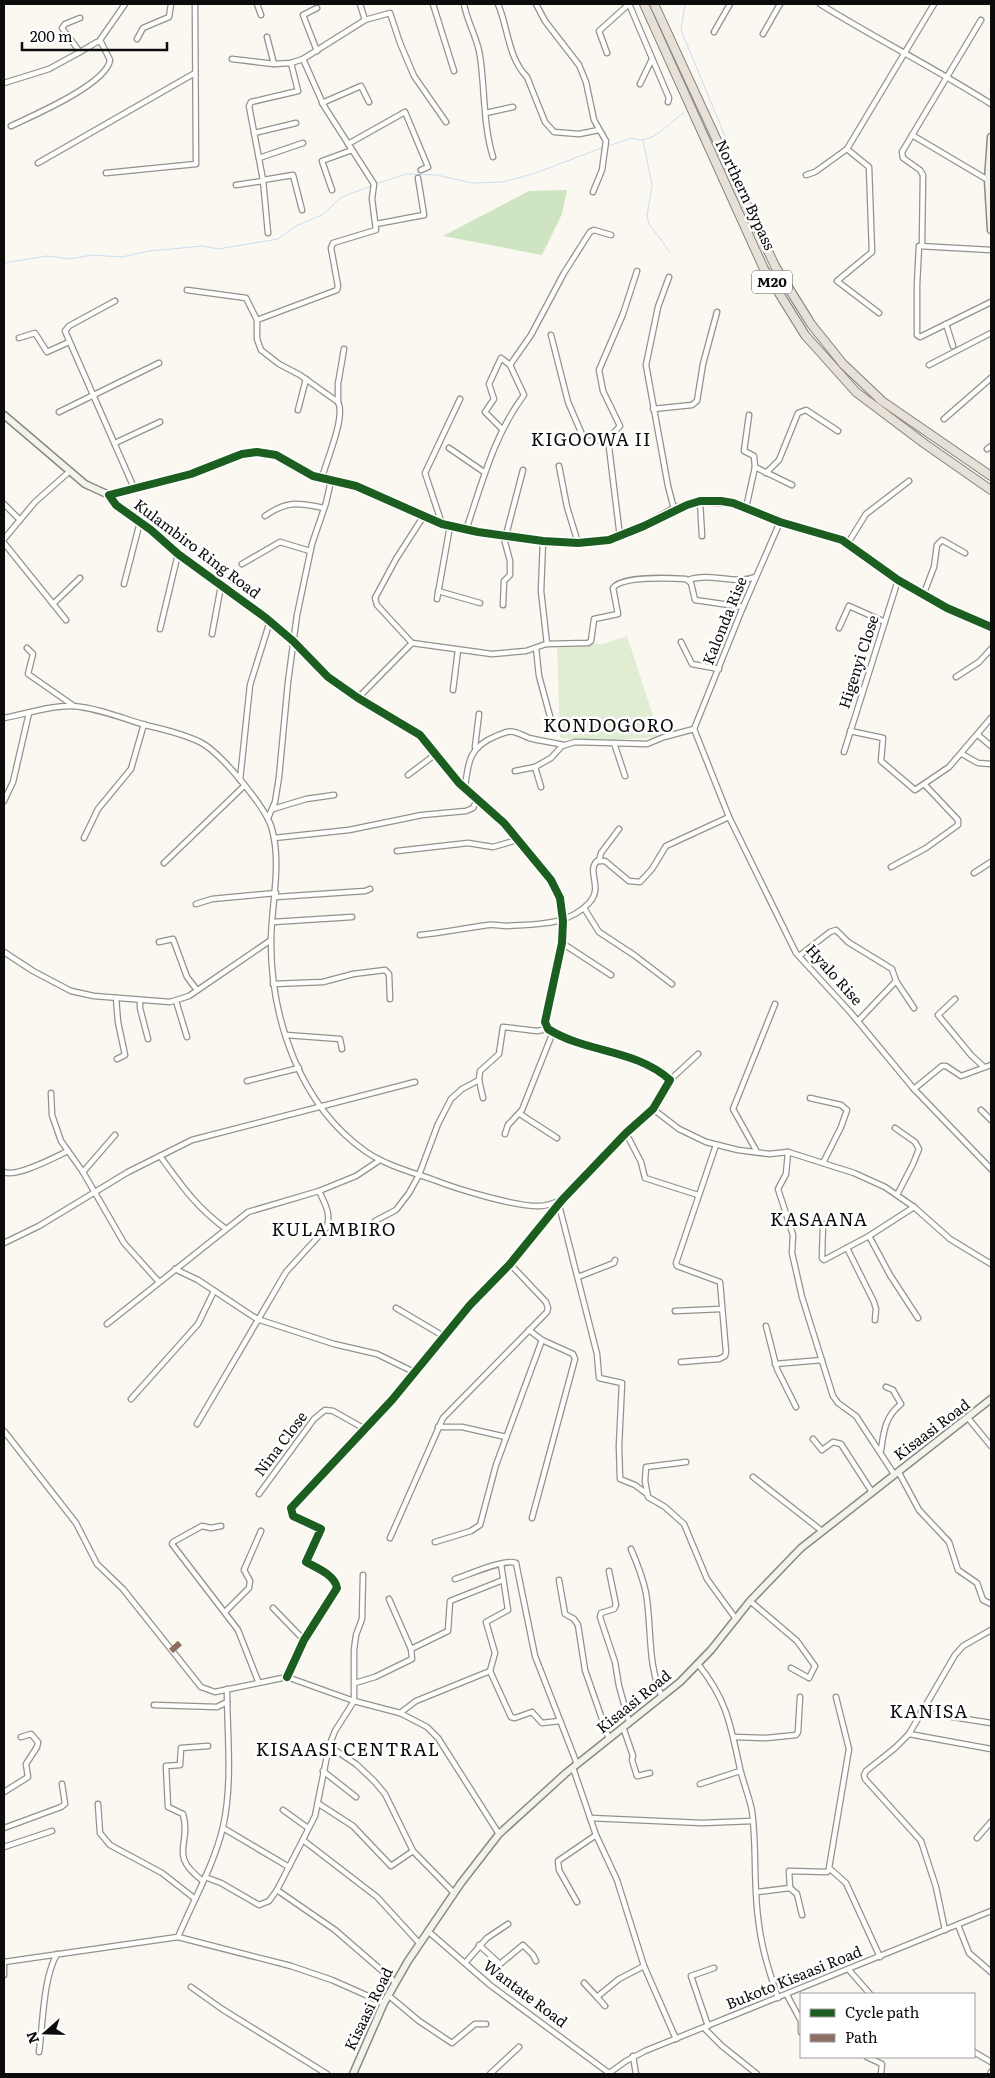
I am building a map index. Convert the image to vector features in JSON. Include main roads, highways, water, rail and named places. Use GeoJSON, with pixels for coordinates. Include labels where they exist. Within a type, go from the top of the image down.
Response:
{"type":"FeatureCollection","features":[{"type":"Feature","properties":{"kind":"highway","name":"Northern Bypass"},"geometry":{"type":"LineString","coordinates":[[644,4],[764,269],[805,335],[856,392],[924,444],[991,490]]}},
{"type":"Feature","properties":{"kind":"highway","name":"Northern Bypass"},"geometry":{"type":"LineString","coordinates":[[654,4],[775,266],[811,324],[843,364],[882,401],[991,476]]}},
{"type":"Feature","properties":{"kind":"waterway"},"geometry":{"type":"LineString","coordinates":[[685,4],[681,30],[730,148]]}},
{"type":"Feature","properties":{"kind":"waterway"},"geometry":{"type":"LineString","coordinates":[[608,146],[632,138],[639,140],[653,136],[684,113]]}},
{"type":"Feature","properties":{"kind":"waterway"},"geometry":{"type":"LineString","coordinates":[[643,140],[652,185],[647,216],[649,224],[670,252]]}},
{"type":"Feature","properties":{"kind":"waterway"},"geometry":{"type":"LineString","coordinates":[[375,184],[407,174],[437,175],[472,183],[502,182],[533,174],[604,147]]}},
{"type":"Feature","properties":{"kind":"waterway"},"geometry":{"type":"LineString","coordinates":[[4,263],[47,256],[70,259],[92,255],[122,257],[149,251],[203,246],[218,249],[278,239],[296,226],[322,215],[342,197],[371,186]]}},
{"type":"Feature","properties":{"kind":"district","name":"KIGOOWA II"},"geometry":{"type":"Point","coordinates":[591,440]}},
{"type":"Feature","properties":{"kind":"district","name":"KONDOGORO"},"geometry":{"type":"Point","coordinates":[609,726]}},
{"type":"Feature","properties":{"kind":"district","name":"KASAANA"},"geometry":{"type":"Point","coordinates":[819,1220]}},
{"type":"Feature","properties":{"kind":"district","name":"KULAMBIRO"},"geometry":{"type":"Point","coordinates":[334,1230]}},
{"type":"Feature","properties":{"kind":"district","name":"KANISA"},"geometry":{"type":"Point","coordinates":[929,1712]}},
{"type":"Feature","properties":{"kind":"district","name":"KISAASI CENTRAL"},"geometry":{"type":"Point","coordinates":[348,1750]}}]}
